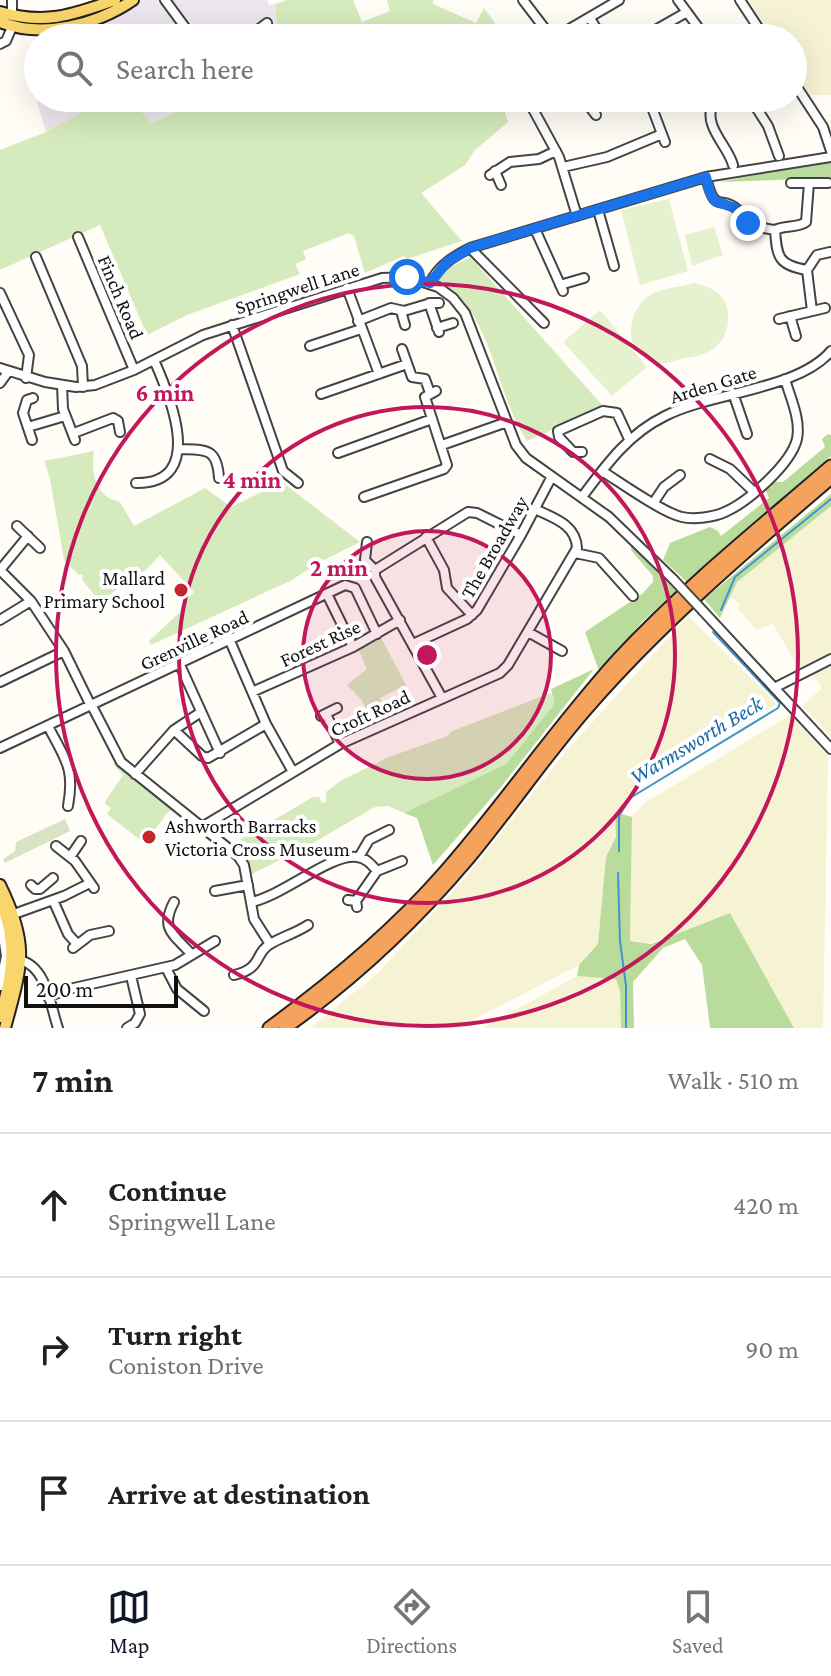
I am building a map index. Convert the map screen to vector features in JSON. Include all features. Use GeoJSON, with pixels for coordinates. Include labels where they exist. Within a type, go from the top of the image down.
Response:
{"type":"FeatureCollection","features":[{"type":"Feature","properties":{"kind":"highway"},"geometry":{"type":"LineString","coordinates":[[287,1028],[297,1013],[365,953],[429,889],[477,834],[569,715],[648,629],[710,570],[831,466]]}},
{"type":"Feature","properties":{"kind":"highway"},"geometry":{"type":"LineString","coordinates":[[268,1028],[297,1013],[359,969],[425,907],[484,839],[586,709],[655,635],[704,587],[831,478]]}},
{"type":"Feature","properties":{"kind":"main road"},"geometry":{"type":"LineString","coordinates":[[0,12],[56,19],[115,0]]}},
{"type":"Feature","properties":{"kind":"main road"},"geometry":{"type":"LineString","coordinates":[[75,24],[121,8],[133,0]]}},
{"type":"Feature","properties":{"kind":"main road"},"geometry":{"type":"LineString","coordinates":[[12,15],[12,27]]}},
{"type":"Feature","properties":{"kind":"main road"},"geometry":{"type":"LineString","coordinates":[[0,22],[24,28]]}},
{"type":"Feature","properties":{"kind":"main road"},"geometry":{"type":"LineString","coordinates":[[0,885],[14,914],[20,937],[20,960],[5,1028]]}},
{"type":"Feature","properties":{"kind":"main road"},"geometry":{"type":"LineString","coordinates":[[0,901],[9,923],[13,951],[0,1017]]}},
{"type":"Feature","properties":{"kind":"street"},"geometry":{"type":"LineString","coordinates":[[12,0],[12,15]]}},
{"type":"Feature","properties":{"kind":"street"},"geometry":{"type":"LineString","coordinates":[[165,0],[183,24]]}},
{"type":"Feature","properties":{"kind":"street"},"geometry":{"type":"LineString","coordinates":[[523,0],[542,24]]}},
{"type":"Feature","properties":{"kind":"street"},"geometry":{"type":"LineString","coordinates":[[579,24],[590,18],[603,4],[619,0]]}},
{"type":"Feature","properties":{"kind":"street"},"geometry":{"type":"LineString","coordinates":[[678,0],[696,24]]}},
{"type":"Feature","properties":{"kind":"street"},"geometry":{"type":"LineString","coordinates":[[740,0],[756,24]]}},
{"type":"Feature","properties":{"kind":"street"},"geometry":{"type":"LineString","coordinates":[[666,24],[687,12]]}},
{"type":"Feature","properties":{"kind":"street"},"geometry":{"type":"LineString","coordinates":[[590,18],[594,24]]}},
{"type":"Feature","properties":{"kind":"street"},"geometry":{"type":"LineString","coordinates":[[0,44],[6,41],[12,27]]}},
{"type":"Feature","properties":{"kind":"street"},"geometry":{"type":"LineString","coordinates":[[807,102],[831,146]]}},
{"type":"Feature","properties":{"kind":"street"},"geometry":{"type":"LineString","coordinates":[[534,112],[563,167],[577,216]]}},
{"type":"Feature","properties":{"kind":"street"},"geometry":{"type":"LineString","coordinates":[[563,167],[607,157],[663,138],[654,112]]}},
{"type":"Feature","properties":{"kind":"street"},"geometry":{"type":"LineString","coordinates":[[711,112],[709,120],[731,156],[733,165]]}},
{"type":"Feature","properties":{"kind":"street"},"geometry":{"type":"LineString","coordinates":[[759,112],[768,126],[779,156]]}},
{"type":"Feature","properties":{"kind":"street"},"geometry":{"type":"LineString","coordinates":[[501,185],[493,173],[510,162],[539,159],[556,151]]}},
{"type":"Feature","properties":{"kind":"street"},"geometry":{"type":"LineString","coordinates":[[831,157],[706,177],[470,248],[447,262],[430,283],[453,298],[469,321],[521,452],[635,540],[831,749]]}},
{"type":"Feature","properties":{"kind":"street"},"geometry":{"type":"LineString","coordinates":[[706,177],[715,201],[735,208],[751,225],[775,230],[785,225],[802,225],[807,220],[809,183]]}},
{"type":"Feature","properties":{"kind":"street"},"geometry":{"type":"LineString","coordinates":[[791,183],[828,183]]}},
{"type":"Feature","properties":{"kind":"street"},"geometry":{"type":"LineString","coordinates":[[598,210],[614,266]]}},
{"type":"Feature","properties":{"kind":"street"},"geometry":{"type":"LineString","coordinates":[[535,229],[562,288],[584,278]]}},
{"type":"Feature","properties":{"kind":"street"},"geometry":{"type":"LineString","coordinates":[[775,230],[776,250],[780,258],[790,267],[807,270]]}},
{"type":"Feature","properties":{"kind":"street","name":"Finch Road"},"geometry":{"type":"LineString","coordinates":[[78,237],[134,370]]}},
{"type":"Feature","properties":{"kind":"street"},"geometry":{"type":"LineString","coordinates":[[470,248],[544,323]]}},
{"type":"Feature","properties":{"kind":"street"},"geometry":{"type":"LineString","coordinates":[[812,311],[807,270],[817,255],[830,252]]}},
{"type":"Feature","properties":{"kind":"street"},"geometry":{"type":"LineString","coordinates":[[36,257],[82,366],[83,387]]}},
{"type":"Feature","properties":{"kind":"street","name":"Springwell Lane"},"geometry":{"type":"LineString","coordinates":[[4,370],[62,385],[83,387],[103,383],[203,335],[347,288],[382,278],[407,277],[430,283]]}},
{"type":"Feature","properties":{"kind":"street"},"geometry":{"type":"LineString","coordinates":[[347,288],[379,374]]}},
{"type":"Feature","properties":{"kind":"street"},"geometry":{"type":"LineString","coordinates":[[0,293],[29,355],[26,378]]}},
{"type":"Feature","properties":{"kind":"street"},"geometry":{"type":"LineString","coordinates":[[429,303],[438,330],[453,323]]}},
{"type":"Feature","properties":{"kind":"street"},"geometry":{"type":"LineString","coordinates":[[310,346],[391,308],[401,311],[439,303]]}},
{"type":"Feature","properties":{"kind":"street"},"geometry":{"type":"LineString","coordinates":[[779,319],[825,308]]}},
{"type":"Feature","properties":{"kind":"street"},"geometry":{"type":"LineString","coordinates":[[401,311],[405,325]]}},
{"type":"Feature","properties":{"kind":"street"},"geometry":{"type":"LineString","coordinates":[[790,316],[796,336]]}},
{"type":"Feature","properties":{"kind":"street"},"geometry":{"type":"LineString","coordinates":[[232,325],[283,471],[298,483]]}},
{"type":"Feature","properties":{"kind":"street"},"geometry":{"type":"LineString","coordinates":[[364,497],[444,469],[447,461],[425,397],[433,392],[425,379],[412,377],[402,349]]}},
{"type":"Feature","properties":{"kind":"street","name":"Arden Gate"},"geometry":{"type":"LineString","coordinates":[[582,497],[629,439],[674,412],[785,379],[829,358]]}},
{"type":"Feature","properties":{"kind":"street"},"geometry":{"type":"LineString","coordinates":[[136,483],[151,483],[167,476],[178,459],[170,397],[154,360]]}},
{"type":"Feature","properties":{"kind":"street"},"geometry":{"type":"LineString","coordinates":[[321,394],[407,364]]}},
{"type":"Feature","properties":{"kind":"street"},"geometry":{"type":"LineString","coordinates":[[0,383],[4,370]]}},
{"type":"Feature","properties":{"kind":"street"},"geometry":{"type":"LineString","coordinates":[[602,471],[683,517],[705,517],[725,512],[788,459],[797,437],[798,423],[785,379]]}},
{"type":"Feature","properties":{"kind":"street"},"geometry":{"type":"LineString","coordinates":[[62,385],[65,416],[74,436],[113,418],[118,421],[120,432]]}},
{"type":"Feature","properties":{"kind":"street"},"geometry":{"type":"LineString","coordinates":[[733,393],[747,434]]}},
{"type":"Feature","properties":{"kind":"street"},"geometry":{"type":"LineString","coordinates":[[32,440],[23,413],[27,400],[33,398]]}},
{"type":"Feature","properties":{"kind":"street"},"geometry":{"type":"LineString","coordinates":[[582,452],[573,452],[559,437],[558,431],[603,411],[617,413],[629,439]]}},
{"type":"Feature","properties":{"kind":"street"},"geometry":{"type":"LineString","coordinates":[[28,427],[65,416]]}},
{"type":"Feature","properties":{"kind":"street"},"geometry":{"type":"LineString","coordinates":[[338,453],[432,419]]}},
{"type":"Feature","properties":{"kind":"street"},"geometry":{"type":"LineString","coordinates":[[442,445],[507,422]]}},
{"type":"Feature","properties":{"kind":"street"},"geometry":{"type":"LineString","coordinates":[[178,449],[211,453],[218,465],[219,478]]}},
{"type":"Feature","properties":{"kind":"street"},"geometry":{"type":"LineString","coordinates":[[710,459],[730,469],[753,491]]}},
{"type":"Feature","properties":{"kind":"street"},"geometry":{"type":"LineString","coordinates":[[654,502],[664,487],[680,475]]}},
{"type":"Feature","properties":{"kind":"street","name":"The Broadway"},"geometry":{"type":"LineString","coordinates":[[413,644],[472,615],[521,535],[551,478]]}},
{"type":"Feature","properties":{"kind":"street"},"geometry":{"type":"LineString","coordinates":[[535,509],[570,528],[577,542],[575,553],[599,558],[633,596]]}},
{"type":"Feature","properties":{"kind":"street"},"geometry":{"type":"LineString","coordinates":[[375,570],[464,514],[473,512],[521,535]]}},
{"type":"Feature","properties":{"kind":"street"},"geometry":{"type":"LineString","coordinates":[[17,526],[40,548]]}},
{"type":"Feature","properties":{"kind":"street"},"geometry":{"type":"LineString","coordinates":[[28,536],[0,570],[31,601],[64,651],[117,757],[238,856],[244,865],[256,923],[270,944]]}},
{"type":"Feature","properties":{"kind":"street"},"geometry":{"type":"LineString","coordinates":[[426,537],[444,570],[450,593],[472,615]]}},
{"type":"Feature","properties":{"kind":"street"},"geometry":{"type":"LineString","coordinates":[[367,542],[364,557],[375,570],[375,577],[442,698]]}},
{"type":"Feature","properties":{"kind":"street","name":"Croft Road"},"geometry":{"type":"LineString","coordinates":[[202,827],[340,744],[504,670],[575,553]]}},
{"type":"Feature","properties":{"kind":"street"},"geometry":{"type":"LineString","coordinates":[[353,647],[327,594],[345,585],[352,586],[377,634]]}},
{"type":"Feature","properties":{"kind":"street","name":"Grenville Road"},"geometry":{"type":"LineString","coordinates":[[0,748],[327,594]]}},
{"type":"Feature","properties":{"kind":"street"},"geometry":{"type":"LineString","coordinates":[[0,620],[31,601]]}},
{"type":"Feature","properties":{"kind":"street","name":"Forest Rise"},"geometry":{"type":"LineString","coordinates":[[252,692],[353,647],[400,620]]}},
{"type":"Feature","properties":{"kind":"street"},"geometry":{"type":"LineString","coordinates":[[528,632],[562,651]]}},
{"type":"Feature","properties":{"kind":"street"},"geometry":{"type":"LineString","coordinates":[[230,641],[266,724],[293,772]]}},
{"type":"Feature","properties":{"kind":"street"},"geometry":{"type":"LineString","coordinates":[[0,682],[64,651]]}},
{"type":"Feature","properties":{"kind":"street"},"geometry":{"type":"LineString","coordinates":[[774,688],[831,659]]}},
{"type":"Feature","properties":{"kind":"street"},"geometry":{"type":"LineString","coordinates":[[180,665],[220,753]]}},
{"type":"Feature","properties":{"kind":"street"},"geometry":{"type":"LineString","coordinates":[[337,708],[323,715],[340,744]]}},
{"type":"Feature","properties":{"kind":"street"},"geometry":{"type":"LineString","coordinates":[[135,774],[174,730],[201,712]]}},
{"type":"Feature","properties":{"kind":"street"},"geometry":{"type":"LineString","coordinates":[[174,730],[205,758],[220,753],[266,724]]}},
{"type":"Feature","properties":{"kind":"street"},"geometry":{"type":"LineString","coordinates":[[48,726],[70,768],[67,800]]}},
{"type":"Feature","properties":{"kind":"street"},"geometry":{"type":"LineString","coordinates":[[359,857],[369,840],[389,830]]}},
{"type":"Feature","properties":{"kind":"street"},"geometry":{"type":"LineString","coordinates":[[70,857],[81,841]]}},
{"type":"Feature","properties":{"kind":"street"},"geometry":{"type":"LineString","coordinates":[[14,914],[92,886],[70,857],[56,846]]}},
{"type":"Feature","properties":{"kind":"street"},"geometry":{"type":"LineString","coordinates":[[251,902],[276,894],[338,859],[359,857],[377,871]]}},
{"type":"Feature","properties":{"kind":"street"},"geometry":{"type":"LineString","coordinates":[[354,903],[377,871],[402,861]]}},
{"type":"Feature","properties":{"kind":"street"},"geometry":{"type":"LineString","coordinates":[[53,878],[36,887],[50,901],[75,946],[90,935],[109,931]]}},
{"type":"Feature","properties":{"kind":"street"},"geometry":{"type":"LineString","coordinates":[[212,890],[248,885]]}},
{"type":"Feature","properties":{"kind":"street"},"geometry":{"type":"LineString","coordinates":[[174,902],[165,910],[167,924],[170,932],[192,955]]}},
{"type":"Feature","properties":{"kind":"street"},"geometry":{"type":"LineString","coordinates":[[0,916],[6,956],[0,986]]}},
{"type":"Feature","properties":{"kind":"street"},"geometry":{"type":"LineString","coordinates":[[234,975],[245,977],[270,944],[288,938],[307,925]]}},
{"type":"Feature","properties":{"kind":"street"},"geometry":{"type":"LineString","coordinates":[[48,997],[65,990],[166,968],[210,946]]}},
{"type":"Feature","properties":{"kind":"street"},"geometry":{"type":"LineString","coordinates":[[20,960],[37,967],[58,1028]]}},
{"type":"Feature","properties":{"kind":"street"},"geometry":{"type":"LineString","coordinates":[[166,968],[177,989],[192,1007],[204,1011]]}},
{"type":"Feature","properties":{"kind":"street"},"geometry":{"type":"LineString","coordinates":[[127,1028],[135,1023],[140,1014],[131,976]]}},
{"type":"Feature","properties":{"kind":"shaded area"},"geometry":{"type":"Polygon","coordinates":[[[139,0],[267,0],[269,5],[275,4],[277,24],[81,24],[139,0]]]}},
{"type":"Feature","properties":{"kind":"shaded area"},"geometry":{"type":"Polygon","coordinates":[[[748,0],[831,0],[831,95],[810,95],[807,90],[807,24],[764,24],[748,0]]]}},
{"type":"Feature","properties":{"kind":"shaded area"},"geometry":{"type":"Polygon","coordinates":[[[40,112],[82,112],[46,132],[40,112]]]}},
{"type":"Feature","properties":{"kind":"shaded area"},"geometry":{"type":"Polygon","coordinates":[[[142,112],[177,112],[151,123],[142,112]]]}},
{"type":"Feature","properties":{"kind":"shaded area"},"geometry":{"type":"Polygon","coordinates":[[[831,506],[831,736],[802,706],[822,688],[812,674],[803,676],[773,624],[756,630],[738,609],[740,603],[730,598],[737,582],[831,506]]]}},
{"type":"Feature","properties":{"kind":"shaded area"},"geometry":{"type":"Polygon","coordinates":[[[688,616],[777,704],[636,787],[615,812],[616,837],[606,857],[598,944],[579,965],[457,1028],[310,1028],[377,974],[465,878],[569,748],[688,616]]]}},
{"type":"Feature","properties":{"kind":"shaded area"},"geometry":{"type":"Polygon","coordinates":[[[790,715],[828,756],[823,1028],[794,1028],[730,913],[648,943],[630,941],[632,817],[643,804],[790,715]]]}},
{"type":"Feature","properties":{"kind":"shaded area"},"geometry":{"type":"Polygon","coordinates":[[[577,976],[616,978],[620,991],[621,1028],[482,1028],[577,976]]]}},
{"type":"Feature","properties":{"kind":"green space"},"geometry":{"type":"Polygon","coordinates":[[[287,0],[353,0],[362,22],[390,11],[387,0],[433,0],[433,4],[476,23],[484,8],[496,24],[277,24],[275,4],[287,0]]]}},
{"type":"Feature","properties":{"kind":"green space"},"geometry":{"type":"Polygon","coordinates":[[[82,112],[142,112],[151,123],[177,112],[505,112],[508,122],[475,150],[465,165],[421,193],[462,241],[407,259],[404,256],[365,273],[354,236],[349,233],[303,251],[306,259],[295,264],[300,274],[187,315],[147,335],[100,225],[0,270],[0,150],[46,132],[82,112]]]}},
{"type":"Feature","properties":{"kind":"green space"},"geometry":{"type":"Polygon","coordinates":[[[831,161],[831,178],[719,182],[831,161]]]}},
{"type":"Feature","properties":{"kind":"green space"},"geometry":{"type":"Polygon","coordinates":[[[669,199],[688,271],[640,285],[621,210],[669,199]]]}},
{"type":"Feature","properties":{"kind":"green space"},"geometry":{"type":"Polygon","coordinates":[[[714,227],[723,255],[692,266],[685,235],[714,227]]]}},
{"type":"Feature","properties":{"kind":"green space"},"geometry":{"type":"Polygon","coordinates":[[[470,257],[604,407],[527,441],[509,405],[480,328],[458,295],[438,281],[447,269],[470,257]]]}},
{"type":"Feature","properties":{"kind":"green space"},"geometry":{"type":"Polygon","coordinates":[[[695,283],[718,293],[727,307],[726,332],[717,346],[707,353],[666,363],[651,362],[641,356],[635,348],[631,328],[638,308],[654,293],[695,283]]]}},
{"type":"Feature","properties":{"kind":"green space"},"geometry":{"type":"Polygon","coordinates":[[[600,310],[647,367],[612,396],[563,342],[600,310]]]}},
{"type":"Feature","properties":{"kind":"green space"},"geometry":{"type":"Polygon","coordinates":[[[831,435],[831,456],[687,582],[663,560],[670,543],[710,527],[721,536],[769,498],[765,489],[772,482],[783,482],[825,447],[822,439],[831,435]]]}},
{"type":"Feature","properties":{"kind":"green space","name":"Mallard Primary School"},"geometry":{"type":"Polygon","coordinates":[[[94,451],[96,483],[105,495],[120,502],[134,526],[205,488],[231,507],[282,482],[360,542],[290,581],[151,645],[149,641],[180,612],[183,602],[194,592],[160,555],[139,577],[128,582],[123,578],[107,598],[98,599],[82,580],[83,574],[79,575],[64,560],[44,461],[94,451]]]}},
{"type":"Feature","properties":{"kind":"green space"},"geometry":{"type":"Polygon","coordinates":[[[831,494],[831,506],[737,582],[720,618],[704,599],[831,494]]]}},
{"type":"Feature","properties":{"kind":"green space"},"geometry":{"type":"Polygon","coordinates":[[[631,542],[676,591],[643,621],[599,671],[585,632],[642,594],[653,582],[653,576],[631,550],[631,542]]]}},
{"type":"Feature","properties":{"kind":"green space"},"geometry":{"type":"Polygon","coordinates":[[[380,636],[406,685],[380,698],[387,718],[373,724],[361,699],[347,685],[367,669],[358,649],[380,636]]]}},
{"type":"Feature","properties":{"kind":"green space"},"geometry":{"type":"Polygon","coordinates":[[[594,669],[500,788],[433,865],[417,818],[404,813],[506,764],[552,707],[551,689],[594,669]]]}},
{"type":"Feature","properties":{"kind":"green space"},"geometry":{"type":"Polygon","coordinates":[[[551,693],[552,707],[506,764],[404,813],[388,806],[375,807],[250,875],[241,853],[231,845],[313,797],[326,802],[326,792],[342,780],[389,757],[551,693]]]}},
{"type":"Feature","properties":{"kind":"green space"},"geometry":{"type":"Polygon","coordinates":[[[115,761],[173,810],[168,812],[147,840],[141,836],[139,839],[107,814],[111,808],[105,804],[106,800],[123,775],[113,764],[115,761]]]}},
{"type":"Feature","properties":{"kind":"green space"},"geometry":{"type":"Polygon","coordinates":[[[615,812],[632,817],[630,941],[651,944],[730,913],[794,1028],[710,1028],[702,965],[685,939],[663,948],[633,982],[634,1028],[621,1028],[620,991],[616,979],[577,976],[579,965],[598,944],[606,857],[616,837],[615,812]]]}},
{"type":"Feature","properties":{"kind":"green space"},"geometry":{"type":"Polygon","coordinates":[[[65,819],[70,831],[5,863],[3,859],[15,851],[16,842],[65,819]]]}},
{"type":"Feature","properties":{"kind":"waterway","name":"Warmsworth Beck"},"geometry":{"type":"LineString","coordinates":[[721,610],[735,577],[831,499]]}},
{"type":"Feature","properties":{"kind":"waterway","name":"Warmsworth Beck"},"geometry":{"type":"LineString","coordinates":[[619,851],[619,816],[630,798],[778,708],[780,703],[713,632]]}},
{"type":"Feature","properties":{"kind":"waterway","name":"Warmsworth Beck"},"geometry":{"type":"LineString","coordinates":[[618,873],[626,1028]]}},
{"type":"Feature","properties":{"kind":"place","name":"Mallard Primary School"},"geometry":{"type":"Point","coordinates":[181,590]}},
{"type":"Feature","properties":{"kind":"place","name":"Ashworth Barracks Victoria Cross Museum"},"geometry":{"type":"Point","coordinates":[149,837]}},
{"type":"Feature","properties":{"kind":"route"},"geometry":{"type":"LineString","coordinates":[[407,277],[430,283],[447,262],[470,248],[706,177],[715,201],[732,206],[748,223]]}}]}
